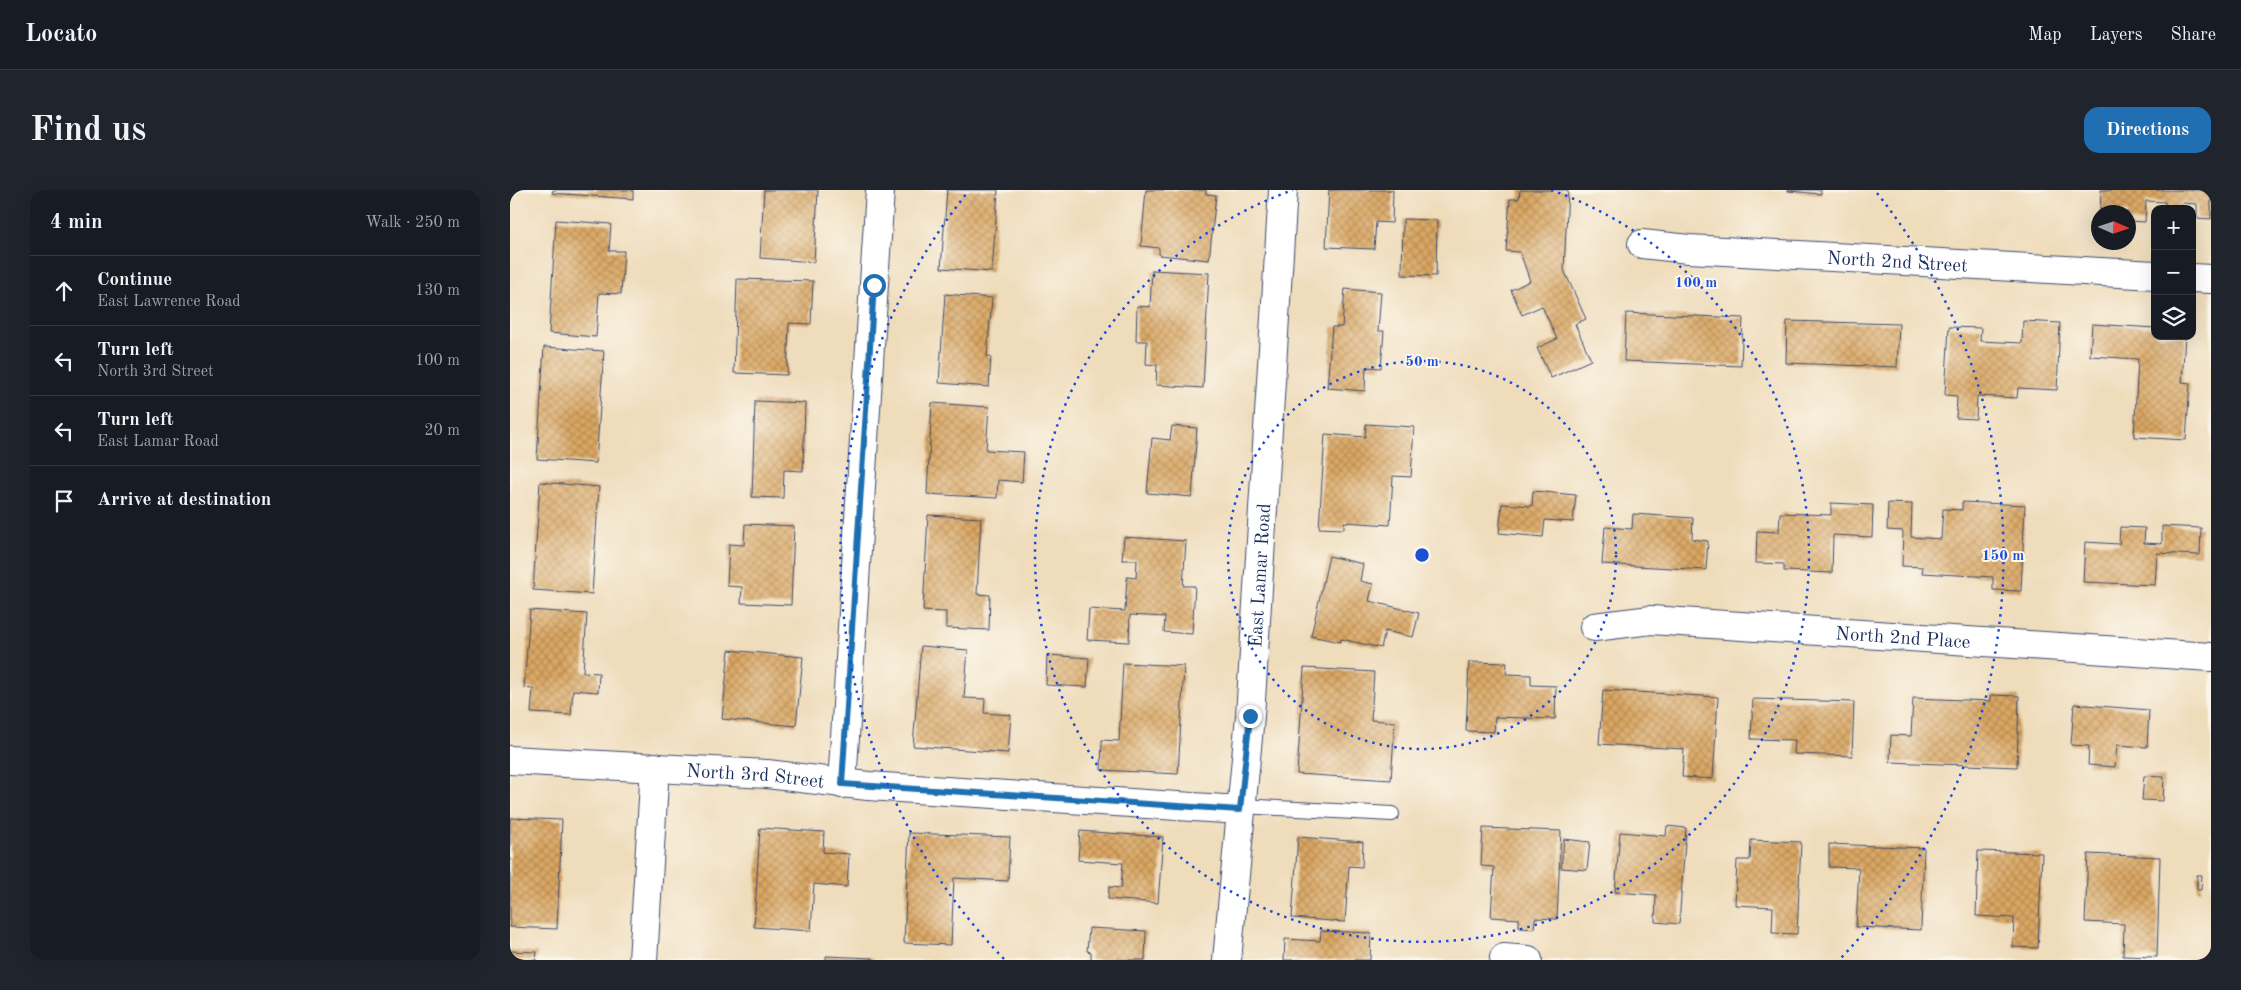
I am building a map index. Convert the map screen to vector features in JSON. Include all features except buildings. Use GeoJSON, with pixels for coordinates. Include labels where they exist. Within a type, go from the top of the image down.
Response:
{"type":"FeatureCollection","features":[{"type":"Feature","properties":{"kind":"street"},"geometry":{"type":"LineString","coordinates":[[842,784],[880,190]]}},
{"type":"Feature","properties":{"kind":"street","name":"East Lamar Road"},"geometry":{"type":"LineString","coordinates":[[1227,960],[1250,716],[1283,190]]}},
{"type":"Feature","properties":{"kind":"street","name":"North 2nd Street"},"geometry":{"type":"LineString","coordinates":[[1642,244],[1689,249],[2151,276]]}},
{"type":"Feature","properties":{"kind":"street"},"geometry":{"type":"LineString","coordinates":[[2196,278],[2211,279]]}},
{"type":"Feature","properties":{"kind":"street","name":"North 2nd Place"},"geometry":{"type":"LineString","coordinates":[[1594,627],[1651,620],[2211,657]]}},
{"type":"Feature","properties":{"kind":"street","name":"North 3rd Street"},"geometry":{"type":"LineString","coordinates":[[510,760],[767,774],[842,784],[1241,808]]}},
{"type":"Feature","properties":{"kind":"street"},"geometry":{"type":"LineString","coordinates":[[644,960],[656,767]]}},
{"type":"Feature","properties":{"kind":"lane"},"geometry":{"type":"LineString","coordinates":[[1241,808],[1392,814]]}},
{"type":"Feature","properties":{"kind":"route"},"geometry":{"type":"LineString","coordinates":[[874,285],[842,784],[1240,810],[1250,716]]}}]}
